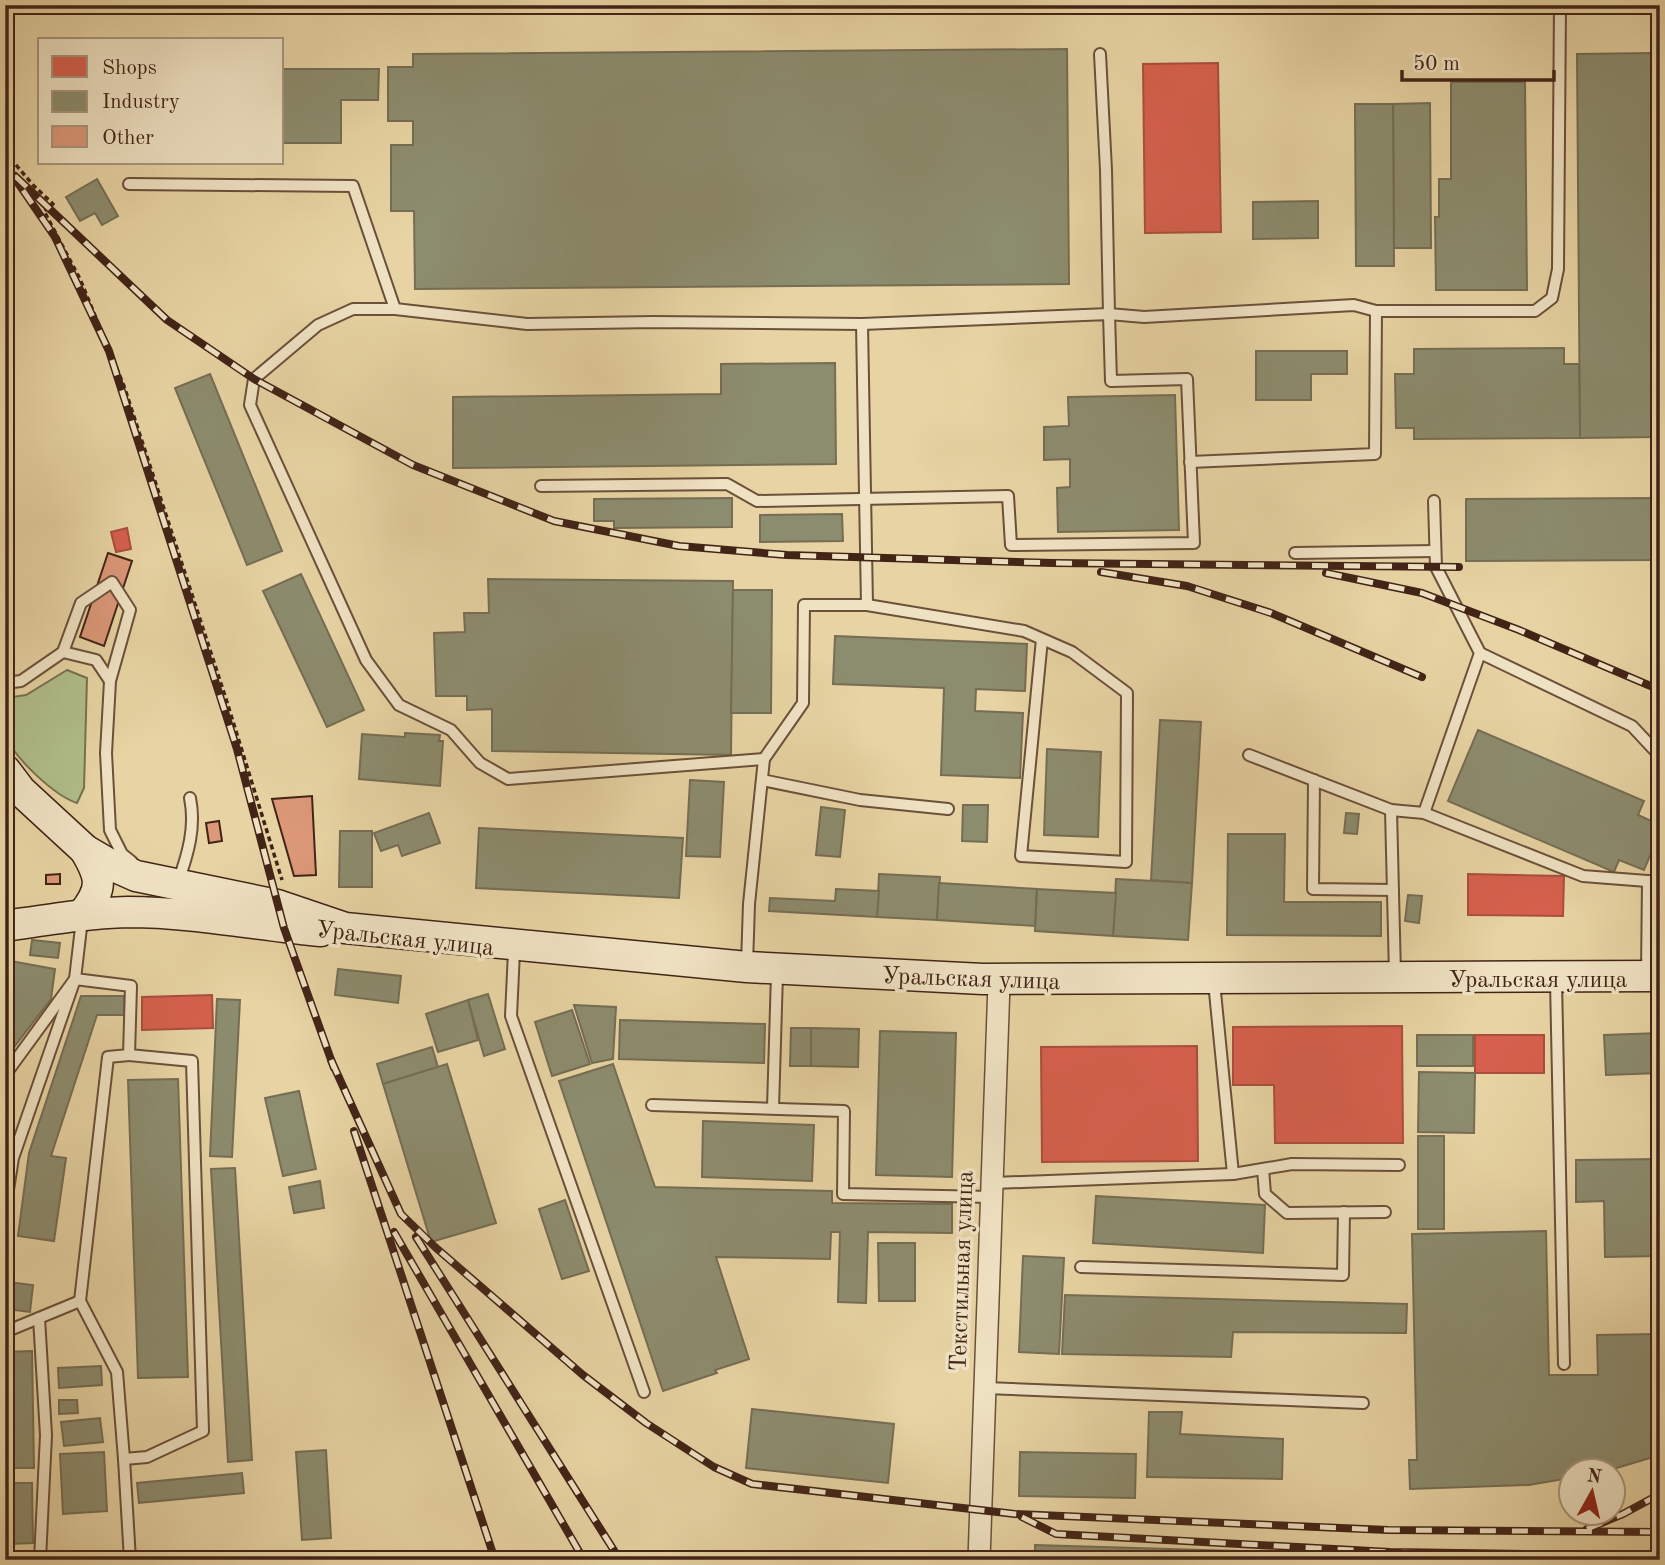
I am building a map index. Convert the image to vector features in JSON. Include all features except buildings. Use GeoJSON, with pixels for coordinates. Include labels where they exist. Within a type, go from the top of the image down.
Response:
{"type":"FeatureCollection","features":[{"type":"Feature","properties":{"kind":"main road"},"geometry":{"type":"LineString","coordinates":[[5,771],[21,791],[85,850],[136,876],[287,918]]}},
{"type":"Feature","properties":{"kind":"main road"},"geometry":{"type":"LineString","coordinates":[[83,915],[96,899],[99,874],[85,850]]}},
{"type":"Feature","properties":{"kind":"main road"},"geometry":{"type":"LineString","coordinates":[[5,926],[83,915],[130,912],[287,918]]}},
{"type":"Feature","properties":{"kind":"main road","name":"Уральская улица"},"geometry":{"type":"LineString","coordinates":[[287,918],[345,928],[515,948],[778,974],[999,981],[1214,982],[1655,977]]}},
{"type":"Feature","properties":{"kind":"main road","name":"Уральская улица"},"geometry":{"type":"LineString","coordinates":[[287,918],[515,948],[747,967],[999,981],[1556,981],[1655,977]]}},
{"type":"Feature","properties":{"kind":"street","name":"Текстильная улица"},"geometry":{"type":"LineString","coordinates":[[979,1560],[999,981]]}},
{"type":"Feature","properties":{"kind":"lane"},"geometry":{"type":"LineString","coordinates":[[764,759],[508,779],[480,763],[451,730],[399,705],[366,660],[250,405],[254,379],[318,325],[353,309],[395,309],[527,324],[862,324],[1109,314],[1144,317],[1354,305],[1376,311],[1535,311],[1552,298],[1558,269],[1560,5]]}},
{"type":"Feature","properties":{"kind":"lane"},"geometry":{"type":"LineString","coordinates":[[541,486],[727,484],[757,501],[1008,496],[1011,545],[1194,543],[1187,379],[1111,381],[1100,54]]}},
{"type":"Feature","properties":{"kind":"lane"},"geometry":{"type":"LineString","coordinates":[[129,184],[354,186],[395,309]]}},
{"type":"Feature","properties":{"kind":"lane"},"geometry":{"type":"LineString","coordinates":[[1190,462],[1374,454],[1376,311]]}},
{"type":"Feature","properties":{"kind":"lane"},"geometry":{"type":"LineString","coordinates":[[862,324],[867,606]]}},
{"type":"Feature","properties":{"kind":"lane"},"geometry":{"type":"LineString","coordinates":[[1434,501],[1436,567],[1480,653],[1632,726],[1660,756]]}},
{"type":"Feature","properties":{"kind":"lane"},"geometry":{"type":"LineString","coordinates":[[1295,553],[1436,551]]}},
{"type":"Feature","properties":{"kind":"lane"},"geometry":{"type":"LineString","coordinates":[[5,683],[22,681],[63,652],[81,603],[113,582],[130,610],[110,681],[106,753],[110,830],[122,854],[143,870],[177,886],[194,817],[190,797]]}},
{"type":"Feature","properties":{"kind":"lane"},"geometry":{"type":"LineString","coordinates":[[747,967],[749,904],[764,759],[803,703],[804,605],[867,606],[1024,631],[1072,652],[1127,693],[1126,862],[1021,856],[1042,639]]}},
{"type":"Feature","properties":{"kind":"lane"},"geometry":{"type":"LineString","coordinates":[[63,652],[96,660],[110,681]]}},
{"type":"Feature","properties":{"kind":"lane"},"geometry":{"type":"LineString","coordinates":[[1423,813],[1480,653]]}},
{"type":"Feature","properties":{"kind":"lane"},"geometry":{"type":"LineString","coordinates":[[1249,755],[1391,810],[1423,813],[1583,876],[1660,883]]}},
{"type":"Feature","properties":{"kind":"lane"},"geometry":{"type":"LineString","coordinates":[[762,780],[860,800],[948,808]]}},
{"type":"Feature","properties":{"kind":"lane"},"geometry":{"type":"LineString","coordinates":[[1314,780],[1313,889],[1393,890]]}},
{"type":"Feature","properties":{"kind":"lane"},"geometry":{"type":"LineString","coordinates":[[1391,810],[1395,980]]}},
{"type":"Feature","properties":{"kind":"lane"},"geometry":{"type":"LineString","coordinates":[[1647,881],[1655,977]]}},
{"type":"Feature","properties":{"kind":"lane"},"geometry":{"type":"LineString","coordinates":[[5,1209],[13,1158],[75,979],[83,915]]}},
{"type":"Feature","properties":{"kind":"lane"},"geometry":{"type":"LineString","coordinates":[[515,948],[511,1016],[644,1392]]}},
{"type":"Feature","properties":{"kind":"lane"},"geometry":{"type":"LineString","coordinates":[[773,1108],[778,974]]}},
{"type":"Feature","properties":{"kind":"lane"},"geometry":{"type":"LineString","coordinates":[[75,979],[131,986],[130,1055]]}},
{"type":"Feature","properties":{"kind":"lane"},"geometry":{"type":"LineString","coordinates":[[5,1075],[75,979]]}},
{"type":"Feature","properties":{"kind":"lane"},"geometry":{"type":"LineString","coordinates":[[1556,981],[1564,1364]]}},
{"type":"Feature","properties":{"kind":"lane"},"geometry":{"type":"LineString","coordinates":[[1214,982],[1233,1174]]}},
{"type":"Feature","properties":{"kind":"lane"},"geometry":{"type":"LineString","coordinates":[[124,1460],[147,1457],[203,1431],[192,1061],[130,1055],[108,1057],[80,1301],[117,1372],[130,1560]]}},
{"type":"Feature","properties":{"kind":"lane"},"geometry":{"type":"LineString","coordinates":[[652,1105],[844,1111],[843,1194],[992,1190],[1233,1174],[1292,1164],[1399,1165]]}},
{"type":"Feature","properties":{"kind":"lane"},"geometry":{"type":"LineString","coordinates":[[1263,1169],[1265,1194],[1287,1213],[1385,1212]]}},
{"type":"Feature","properties":{"kind":"lane"},"geometry":{"type":"LineString","coordinates":[[1081,1267],[1343,1276],[1344,1212]]}},
{"type":"Feature","properties":{"kind":"lane"},"geometry":{"type":"LineString","coordinates":[[5,1332],[80,1301]]}},
{"type":"Feature","properties":{"kind":"lane"},"geometry":{"type":"LineString","coordinates":[[39,1318],[46,1435],[40,1560]]}},
{"type":"Feature","properties":{"kind":"lane"},"geometry":{"type":"LineString","coordinates":[[986,1388],[1363,1403]]}},
{"type":"Feature","properties":{"kind":"path"},"geometry":{"type":"LineString","coordinates":[[5,152],[53,204],[44,211],[80,279],[124,386],[227,702],[287,918]]}},
{"type":"Feature","properties":{"kind":"green space"},"geometry":{"type":"Polygon","coordinates":[[[67,670],[87,678],[84,788],[77,803],[47,785],[26,765],[10,745],[4,727],[5,698],[26,695],[67,670]]]}},
{"type":"Feature","properties":{"kind":"railway"},"geometry":{"type":"LineString","coordinates":[[5,164],[55,237],[109,351],[237,749],[284,928],[334,1068]]}},
{"type":"Feature","properties":{"kind":"railway"},"geometry":{"type":"LineString","coordinates":[[15,176],[167,320],[254,379],[413,465],[554,521],[679,546],[787,555],[1053,563],[1459,567]]}},
{"type":"Feature","properties":{"kind":"railway"},"geometry":{"type":"LineString","coordinates":[[1101,572],[1187,586],[1271,613],[1422,677]]}},
{"type":"Feature","properties":{"kind":"railway"},"geometry":{"type":"LineString","coordinates":[[1326,573],[1422,593],[1519,630],[1660,690]]}},
{"type":"Feature","properties":{"kind":"railway"},"geometry":{"type":"LineString","coordinates":[[331,1060],[401,1214],[435,1247],[583,1375],[646,1423],[714,1467],[752,1484],[1015,1514],[1388,1530],[1660,1532]]}},
{"type":"Feature","properties":{"kind":"railway"},"geometry":{"type":"LineString","coordinates":[[354,1131],[495,1560]]}},
{"type":"Feature","properties":{"kind":"railway"},"geometry":{"type":"LineString","coordinates":[[394,1232],[584,1560]]}},
{"type":"Feature","properties":{"kind":"railway"},"geometry":{"type":"LineString","coordinates":[[416,1237],[620,1560]]}},
{"type":"Feature","properties":{"kind":"railway"},"geometry":{"type":"LineString","coordinates":[[1587,1529],[1660,1494]]}},
{"type":"Feature","properties":{"kind":"railway"},"geometry":{"type":"LineString","coordinates":[[1022,1517],[1056,1534],[1390,1552],[1660,1556]]}}]}
